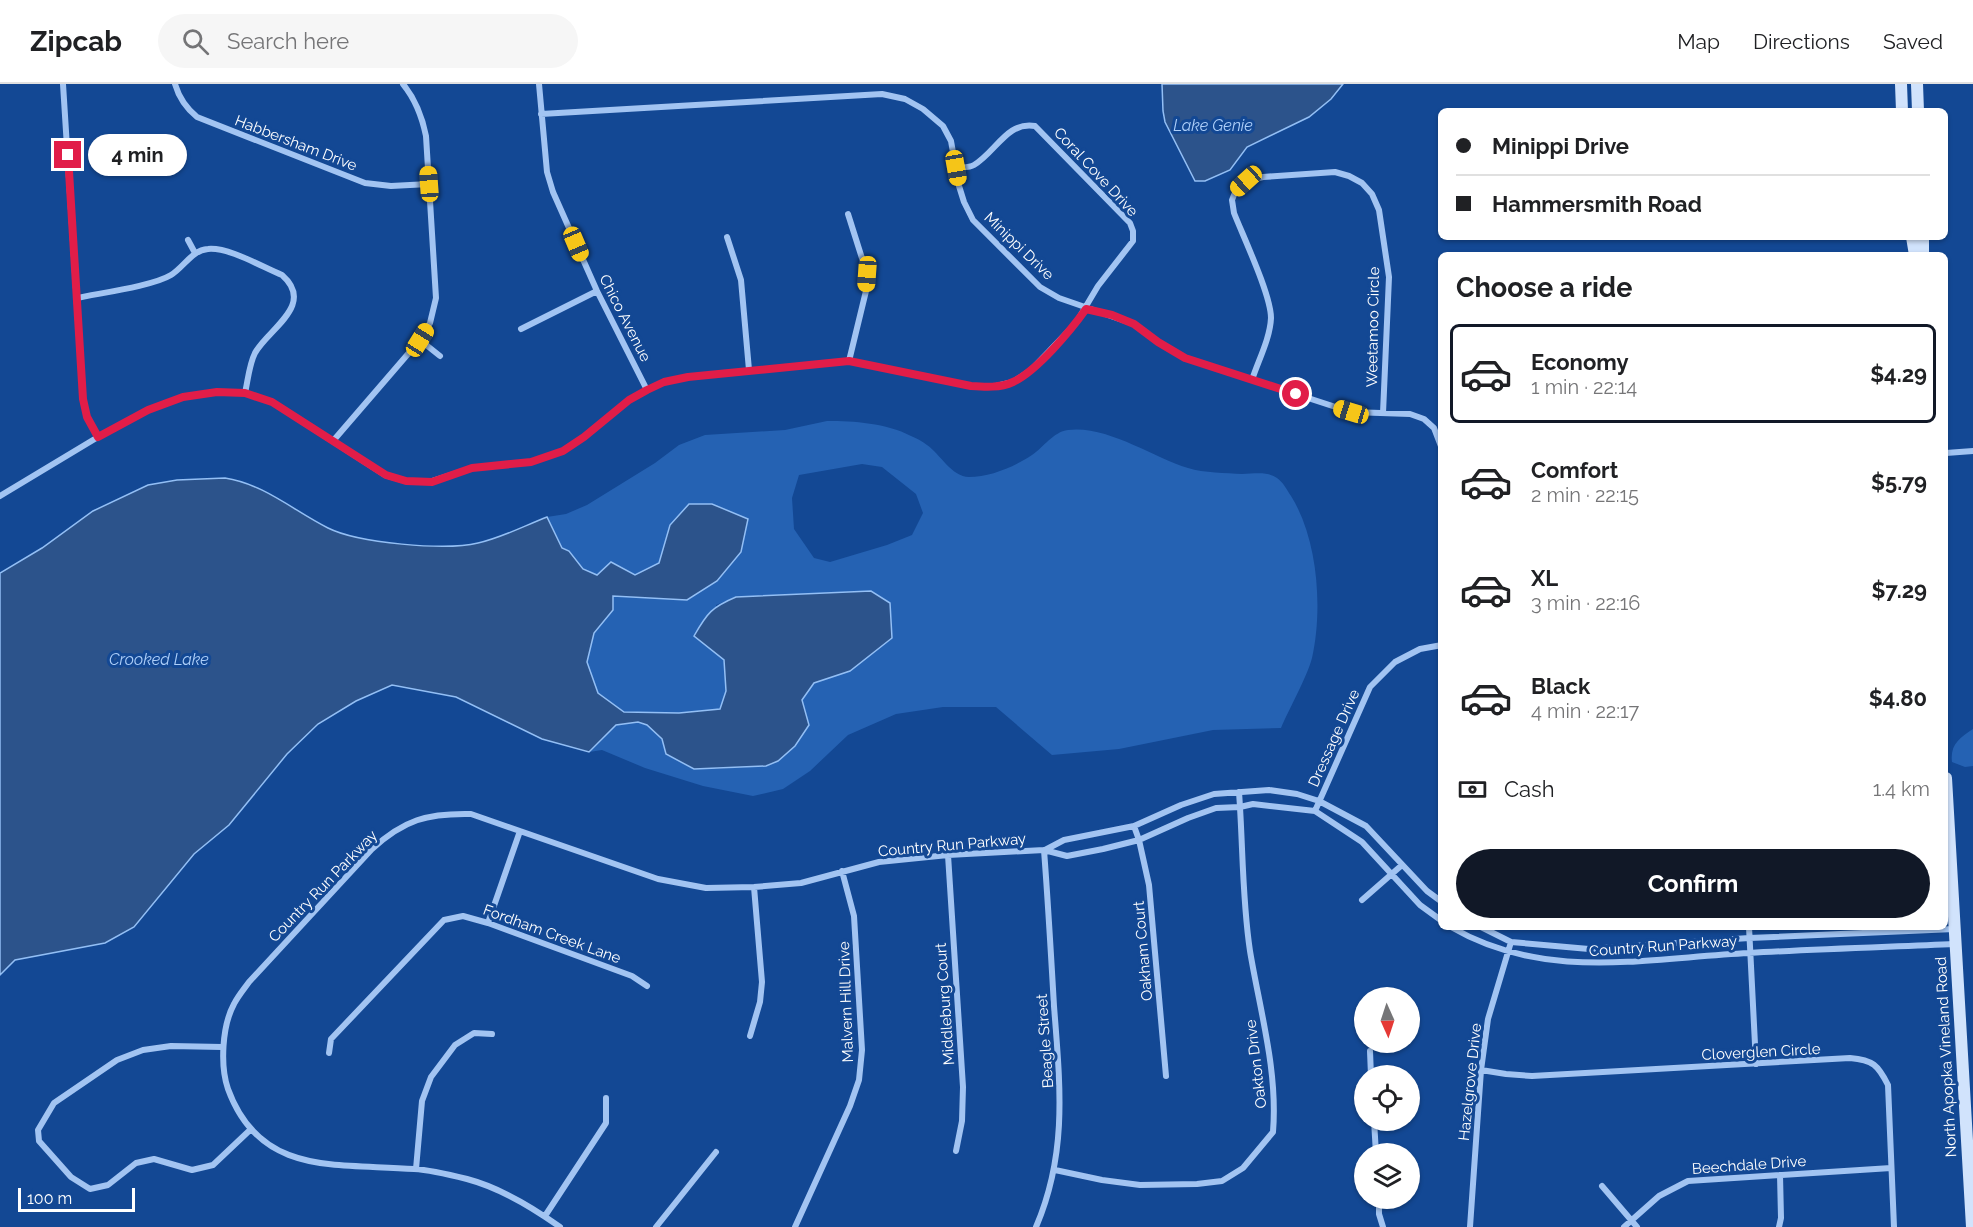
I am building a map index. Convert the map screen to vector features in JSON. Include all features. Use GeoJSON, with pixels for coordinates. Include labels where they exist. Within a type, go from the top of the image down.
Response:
{"type":"FeatureCollection","features":[{"type":"Feature","properties":{"kind":"main road"},"geometry":{"type":"LineString","coordinates":[[1901,84],[1902,108]]}},
{"type":"Feature","properties":{"kind":"main road"},"geometry":{"type":"LineString","coordinates":[[1917,84],[1918,108]]}},
{"type":"Feature","properties":{"kind":"main road","name":"North Apopka Vineland Road"},"geometry":{"type":"LineString","coordinates":[[1948,816],[1972,1227]]}},
{"type":"Feature","properties":{"kind":"street"},"geometry":{"type":"LineString","coordinates":[[63,84],[83,399],[87,417],[98,437]]}},
{"type":"Feature","properties":{"kind":"street","name":"Habbersham Drive"},"geometry":{"type":"LineString","coordinates":[[175,84],[186,108],[207,122],[365,183],[391,186],[429,184]]}},
{"type":"Feature","properties":{"kind":"street"},"geometry":{"type":"LineString","coordinates":[[333,441],[420,340],[430,323],[436,298],[426,136],[422,116],[412,94],[403,84]]}},
{"type":"Feature","properties":{"kind":"street","name":"Chico Avenue"},"geometry":{"type":"LineString","coordinates":[[539,84],[547,172],[553,192],[597,291],[647,390]]}},
{"type":"Feature","properties":{"kind":"street","name":"Minippi Drive"},"geometry":{"type":"LineString","coordinates":[[541,114],[882,94],[905,99],[923,109],[943,126],[951,141],[964,202],[974,220],[1040,286],[1059,298],[1086,309],[1112,315],[1134,324],[1185,358],[1351,412],[1410,414],[1424,419],[1434,428],[1438,438]]}},
{"type":"Feature","properties":{"kind":"street","name":"Coral Cove Drive"},"geometry":{"type":"LineString","coordinates":[[0,496],[148,410],[183,397],[217,392],[245,393],[272,402],[386,475],[406,481],[432,482],[472,468],[531,462],[563,451],[629,400],[664,382],[688,377],[849,361],[971,386],[992,387],[1012,382],[1031,370],[1076,323],[1098,286],[1132,241],[1133,231],[1130,223],[1035,126],[1026,124],[1016,127],[973,166],[956,168]]}},
{"type":"Feature","properties":{"kind":"street","name":"Weetamoo Circle"},"geometry":{"type":"LineString","coordinates":[[1252,380],[1269,332],[1271,317],[1268,301],[1234,213],[1232,200],[1236,190],[1246,181],[1263,177],[1335,172],[1362,183],[1372,194],[1379,210],[1389,277],[1383,413]]}},
{"type":"Feature","properties":{"kind":"street"},"geometry":{"type":"LineString","coordinates":[[848,214],[867,274],[866,291],[849,361]]}},
{"type":"Feature","properties":{"kind":"street"},"geometry":{"type":"LineString","coordinates":[[726,237],[741,280],[749,370]]}},
{"type":"Feature","properties":{"kind":"street"},"geometry":{"type":"LineString","coordinates":[[188,240],[195,253]]}},
{"type":"Feature","properties":{"kind":"street"},"geometry":{"type":"LineString","coordinates":[[77,298],[154,282],[170,276],[195,253],[206,249],[220,249],[282,275],[293,289],[293,301],[289,313],[256,350],[250,364],[245,393]]}},
{"type":"Feature","properties":{"kind":"street"},"geometry":{"type":"LineString","coordinates":[[521,329],[597,291]]}},
{"type":"Feature","properties":{"kind":"street"},"geometry":{"type":"LineString","coordinates":[[420,340],[440,356]]}},
{"type":"Feature","properties":{"kind":"street"},"geometry":{"type":"LineString","coordinates":[[1948,453],[1973,451]]}},
{"type":"Feature","properties":{"kind":"street","name":"Dressage Drive"},"geometry":{"type":"LineString","coordinates":[[1315,811],[1370,687],[1395,662],[1420,649],[1438,646]]}},
{"type":"Feature","properties":{"kind":"street","name":"Country Run Parkway"},"geometry":{"type":"LineString","coordinates":[[1044,850],[1064,840],[1134,826],[1181,805],[1214,794],[1269,790],[1297,794],[1319,801],[1366,826],[1427,891],[1438,899]]}},
{"type":"Feature","properties":{"kind":"street","name":"Oakton Drive"},"geometry":{"type":"LineString","coordinates":[[1055,1170],[1101,1180],[1140,1185],[1222,1181],[1243,1168],[1273,1132],[1274,1094],[1268,1042],[1250,951],[1245,910],[1239,792]]}},
{"type":"Feature","properties":{"kind":"street","name":"Country Run Parkway"},"geometry":{"type":"LineString","coordinates":[[560,1227],[507,1193],[478,1183],[416,1169],[341,1167],[311,1162],[277,1150],[250,1131],[234,1105],[225,1081],[222,1047],[232,1006],[249,982],[372,849],[391,832],[418,819],[444,813],[471,814],[658,879],[706,888],[801,883],[879,862],[948,855],[1044,850],[1066,856],[1139,840],[1216,808],[1253,804],[1315,811],[1362,842],[1420,905],[1438,918]]}},
{"type":"Feature","properties":{"kind":"street","name":"Oakham Court"},"geometry":{"type":"LineString","coordinates":[[1134,826],[1149,885],[1166,1076]]}},
{"type":"Feature","properties":{"kind":"street"},"geometry":{"type":"LineString","coordinates":[[488,922],[520,831]]}},
{"type":"Feature","properties":{"kind":"street","name":"Beagle Street"},"geometry":{"type":"LineString","coordinates":[[1036,1227],[1046,1203],[1055,1170],[1060,1093],[1044,850]]}},
{"type":"Feature","properties":{"kind":"street","name":"Middleburg Court"},"geometry":{"type":"LineString","coordinates":[[948,855],[963,1087],[962,1121],[956,1151]]}},
{"type":"Feature","properties":{"kind":"street"},"geometry":{"type":"LineString","coordinates":[[1362,900],[1402,865]]}},
{"type":"Feature","properties":{"kind":"street","name":"Malvern Hill Drive"},"geometry":{"type":"LineString","coordinates":[[795,1227],[850,1106],[859,1080],[862,1050],[854,916],[842,871]]}},
{"type":"Feature","properties":{"kind":"street"},"geometry":{"type":"LineString","coordinates":[[750,1036],[760,1002],[762,982],[754,887]]}},
{"type":"Feature","properties":{"kind":"street","name":"Fordham Creek Lane"},"geometry":{"type":"LineString","coordinates":[[329,1053],[331,1038],[444,920],[463,916],[488,922],[633,976],[646,986]]}},
{"type":"Feature","properties":{"kind":"street","name":"Country Run Parkway"},"geometry":{"type":"LineString","coordinates":[[1948,929],[1954,929]]}},
{"type":"Feature","properties":{"kind":"street","name":"Country Run Parkway"},"geometry":{"type":"LineString","coordinates":[[1456,930],[1478,942],[1509,953],[1546,961],[1585,964],[1750,953],[1955,944]]}},
{"type":"Feature","properties":{"kind":"street","name":"Country Run Parkway"},"geometry":{"type":"LineString","coordinates":[[1487,930],[1511,942],[1589,949],[1749,938],[1931,930]]}},
{"type":"Feature","properties":{"kind":"street"},"geometry":{"type":"LineString","coordinates":[[1749,930],[1756,1064]]}},
{"type":"Feature","properties":{"kind":"street","name":"Hazelgrove Drive"},"geometry":{"type":"LineString","coordinates":[[1470,1227],[1481,1070],[1488,1019],[1511,942]]}},
{"type":"Feature","properties":{"kind":"street"},"geometry":{"type":"LineString","coordinates":[[416,1169],[422,1101],[431,1077],[455,1045],[474,1033],[492,1034]]}},
{"type":"Feature","properties":{"kind":"street"},"geometry":{"type":"LineString","coordinates":[[222,1047],[171,1046],[143,1050],[117,1060],[54,1103],[38,1130],[39,1141],[70,1177],[90,1189],[108,1185],[136,1163],[154,1159],[192,1170],[213,1165],[250,1131]]}},
{"type":"Feature","properties":{"kind":"street","name":"Cloverglen Circle"},"geometry":{"type":"LineString","coordinates":[[1481,1070],[1532,1076],[1850,1058],[1867,1059],[1881,1070],[1888,1085],[1893,1227]]}},
{"type":"Feature","properties":{"kind":"street"},"geometry":{"type":"LineString","coordinates":[[545,1216],[606,1123],[606,1098]]}},
{"type":"Feature","properties":{"kind":"street"},"geometry":{"type":"LineString","coordinates":[[657,1227],[716,1152]]}},
{"type":"Feature","properties":{"kind":"street","name":"Beechdale Drive"},"geometry":{"type":"LineString","coordinates":[[1624,1227],[1659,1196],[1688,1181],[1892,1168]]}},
{"type":"Feature","properties":{"kind":"street"},"geometry":{"type":"LineString","coordinates":[[1779,1227],[1781,1218],[1780,1175]]}},
{"type":"Feature","properties":{"kind":"street"},"geometry":{"type":"LineString","coordinates":[[1602,1186],[1636,1227]]}},
{"type":"Feature","properties":{"kind":"street"},"geometry":{"type":"LineString","coordinates":[[1381,1209],[1383,1227]]}},
{"type":"Feature","properties":{"kind":"shaded area"},"geometry":{"type":"Polygon","coordinates":[[[827,421],[859,422],[891,428],[923,442],[957,473],[969,477],[993,473],[1018,464],[1063,431],[1083,430],[1114,437],[1194,470],[1265,474],[1277,478],[1291,496],[1307,533],[1316,575],[1317,597],[1315,639],[1310,666],[1281,728],[1213,730],[1119,749],[1052,755],[996,707],[943,707],[896,714],[848,735],[810,771],[783,789],[753,796],[703,786],[645,768],[602,750],[589,752],[616,725],[638,722],[647,725],[662,740],[716,769],[766,766],[778,761],[802,700],[814,683],[850,671],[871,591],[736,597],[716,605],[726,691],[720,709],[679,713],[624,712],[598,693],[587,662],[594,633],[613,610],[612,596],[687,600],[670,525],[659,563],[635,575],[597,575],[583,569],[569,551],[562,548],[547,517],[566,514],[587,505],[655,463],[679,445],[705,435],[785,430],[827,421]],[[862,464],[799,475],[792,498],[794,529],[814,558],[830,562],[912,535],[923,513],[916,494],[882,467],[862,464]]]}},
{"type":"Feature","properties":{"kind":"shaded area"},"geometry":{"type":"Polygon","coordinates":[[[1973,729],[1973,766],[1965,767],[1952,762],[1952,751],[1956,742],[1973,729]]]}},
{"type":"Feature","properties":{"kind":"water","name":"Lake Genie"},"geometry":{"type":"Polygon","coordinates":[[[1162,84],[1343,84],[1331,99],[1309,117],[1247,147],[1230,170],[1205,181],[1195,181],[1165,122],[1162,84]]]}},
{"type":"Feature","properties":{"kind":"water","name":"Crooked Lake"},"geometry":{"type":"Polygon","coordinates":[[[225,478],[266,492],[328,528],[359,538],[402,544],[445,546],[478,543],[547,517],[562,548],[569,551],[583,569],[597,575],[611,562],[635,575],[659,563],[670,525],[689,504],[712,504],[748,519],[741,552],[717,581],[687,600],[613,596],[613,610],[594,633],[587,662],[598,693],[624,712],[679,713],[720,709],[726,691],[724,660],[694,636],[711,612],[736,597],[871,591],[890,603],[892,638],[850,671],[814,683],[802,700],[809,725],[795,746],[778,761],[766,766],[694,769],[666,754],[662,739],[647,725],[638,722],[616,725],[589,752],[542,739],[456,697],[392,685],[356,701],[318,724],[287,754],[229,825],[194,854],[134,927],[105,943],[15,960],[0,975],[0,573],[42,548],[93,511],[148,485],[177,480],[225,478]]]}},
{"type":"Feature","properties":{"kind":"route"},"geometry":{"type":"LineString","coordinates":[[68,155],[83,399],[87,417],[98,437],[148,410],[183,397],[217,392],[245,393],[272,402],[386,475],[406,481],[432,482],[472,468],[531,462],[563,451],[629,400],[664,382],[688,377],[849,361],[971,386],[992,387],[1012,382],[1031,370],[1076,323],[1086,309],[1112,315],[1134,324],[1185,358],[1296,394]]}}]}
